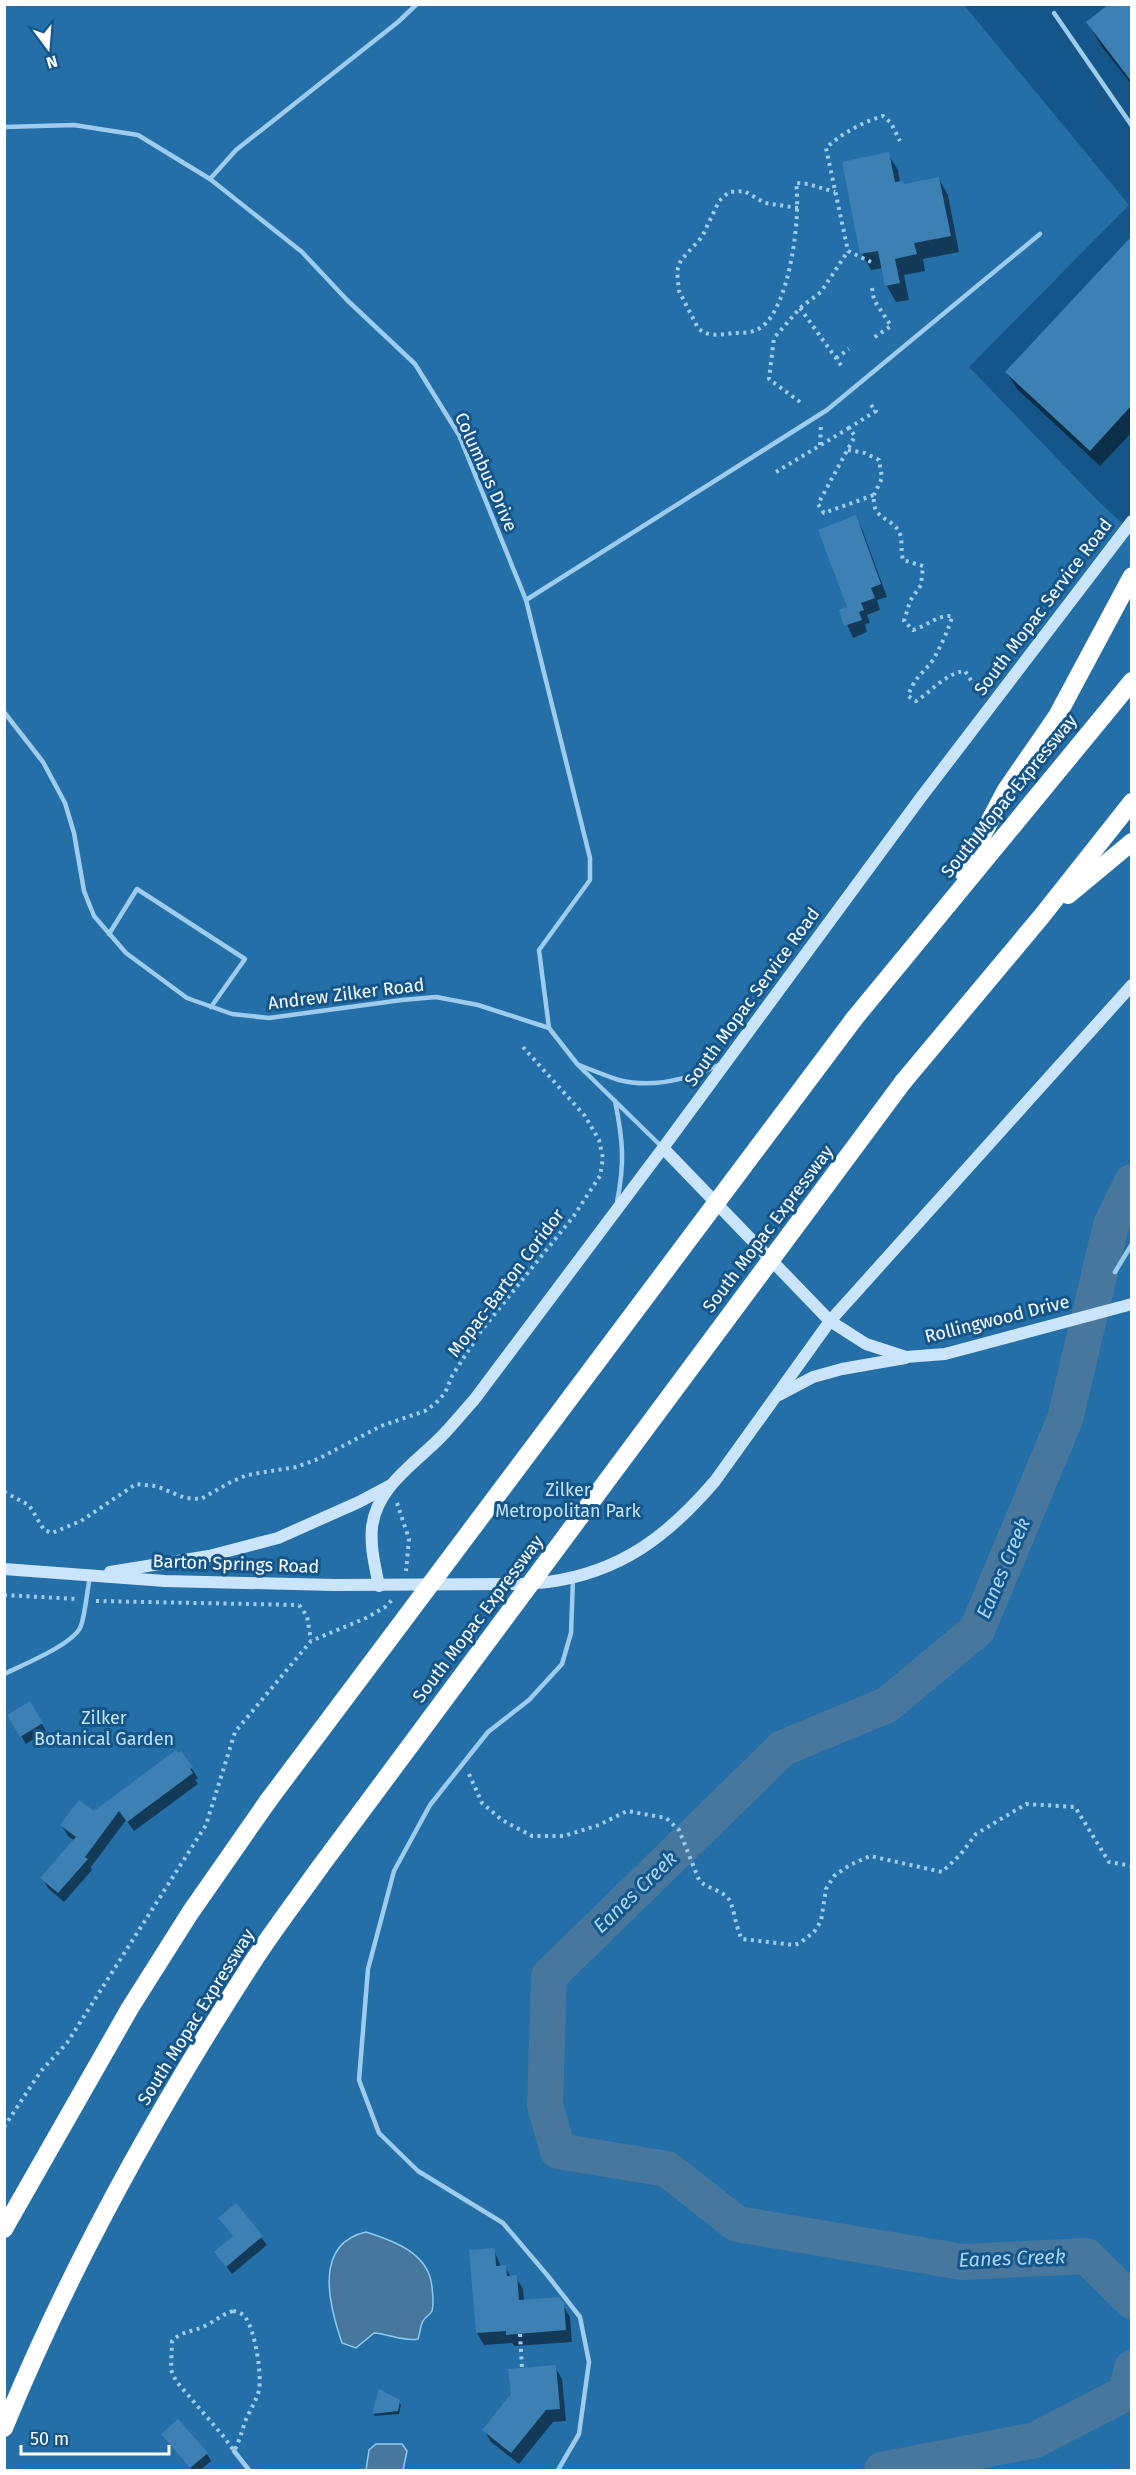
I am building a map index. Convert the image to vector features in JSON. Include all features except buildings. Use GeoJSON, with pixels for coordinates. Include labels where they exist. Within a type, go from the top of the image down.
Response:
{"type":"FeatureCollection","features":[{"type":"Feature","properties":{"kind":"highway"},"geometry":{"type":"LineString","coordinates":[[944,908],[1006,790],[1057,716],[1131,576]]}},
{"type":"Feature","properties":{"kind":"highway","name":"South Mopac Expressway"},"geometry":{"type":"LineString","coordinates":[[4,2229],[130,2008],[190,1913],[268,1801],[854,1019],[1131,681]]}},
{"type":"Feature","properties":{"kind":"highway","name":"South Mopac Expressway"},"geometry":{"type":"LineString","coordinates":[[4,2428],[66,2286],[130,2167],[255,1959],[320,1867],[903,1082],[1041,917],[1131,802]]}},
{"type":"Feature","properties":{"kind":"highway"},"geometry":{"type":"LineString","coordinates":[[1041,917],[1131,842]]}},
{"type":"Feature","properties":{"kind":"main road","name":"South Mopac Service Road"},"geometry":{"type":"LineString","coordinates":[[390,1485],[441,1437],[474,1400],[919,800],[1131,521]]}},
{"type":"Feature","properties":{"kind":"main road"},"geometry":{"type":"LineString","coordinates":[[390,1485],[378,1506],[372,1525],[371,1546],[380,1586],[526,1584],[573,1579],[614,1564],[644,1549],[670,1529],[715,1481],[830,1321],[1131,985]]}},
{"type":"Feature","properties":{"kind":"main road","name":"Rollingwood Drive"},"geometry":{"type":"LineString","coordinates":[[663,1148],[830,1321],[866,1344],[906,1357],[945,1354],[1131,1304]]}},
{"type":"Feature","properties":{"kind":"main road"},"geometry":{"type":"LineString","coordinates":[[775,1397],[813,1377],[906,1357]]}},
{"type":"Feature","properties":{"kind":"main road","name":"Barton Springs Road"},"geometry":{"type":"LineString","coordinates":[[91,1575],[209,1556],[278,1538],[359,1502],[390,1485]]}},
{"type":"Feature","properties":{"kind":"main road","name":"Barton Springs Road"},"geometry":{"type":"LineString","coordinates":[[4,1569],[165,1581],[380,1586]]}},
{"type":"Feature","properties":{"kind":"lane"},"geometry":{"type":"LineString","coordinates":[[210,179],[236,150],[398,22],[417,4]]}},
{"type":"Feature","properties":{"kind":"lane"},"geometry":{"type":"LineString","coordinates":[[1053,12],[1131,126]]}},
{"type":"Feature","properties":{"kind":"lane","name":"Columbus Drive"},"geometry":{"type":"LineString","coordinates":[[4,127],[74,125],[138,135],[210,179],[302,252],[347,300],[415,364],[459,435],[526,600],[590,858],[590,880],[539,950],[549,1028]]}},
{"type":"Feature","properties":{"kind":"lane"},"geometry":{"type":"LineString","coordinates":[[526,600],[827,410],[1040,234]]}},
{"type":"Feature","properties":{"kind":"lane","name":"Andrew Zilker Road"},"geometry":{"type":"LineString","coordinates":[[4,712],[43,762],[65,803],[74,833],[84,891],[94,916],[126,953],[188,998],[250,1018],[269,1018],[402,999],[436,997],[478,1005],[549,1028]]}},
{"type":"Feature","properties":{"kind":"lane"},"geometry":{"type":"LineString","coordinates":[[109,934],[137,889],[245,959],[211,1007]]}},
{"type":"Feature","properties":{"kind":"lane"},"geometry":{"type":"LineString","coordinates":[[549,1028],[578,1065],[663,1148]]}},
{"type":"Feature","properties":{"kind":"lane"},"geometry":{"type":"LineString","coordinates":[[578,1065],[621,1080],[665,1083],[698,1075],[726,1062]]}},
{"type":"Feature","properties":{"kind":"lane"},"geometry":{"type":"LineString","coordinates":[[615,1101],[622,1137],[623,1172],[616,1209]]}},
{"type":"Feature","properties":{"kind":"lane"},"geometry":{"type":"LineString","coordinates":[[1114,1272],[1131,1244]]}},
{"type":"Feature","properties":{"kind":"lane"},"geometry":{"type":"LineString","coordinates":[[4,1674],[40,1658],[80,1628],[91,1575]]}},
{"type":"Feature","properties":{"kind":"lane"},"geometry":{"type":"LineString","coordinates":[[558,2470],[579,2434],[588,2373],[589,2362],[580,2317],[503,2223],[418,2171],[379,2133],[358,2080],[368,1969],[394,1871],[430,1805],[488,1732],[529,1700],[562,1664],[571,1633],[573,1579]]}},
{"type":"Feature","properties":{"kind":"lane"},"geometry":{"type":"LineString","coordinates":[[234,2451],[249,2470]]}},
{"type":"Feature","properties":{"kind":"path"},"geometry":{"type":"LineString","coordinates":[[800,402],[769,379],[774,338],[800,308],[821,292],[848,251],[826,147],[868,121],[883,116],[891,123],[900,141]]}},
{"type":"Feature","properties":{"kind":"path"},"geometry":{"type":"LineString","coordinates":[[798,208],[765,202],[744,192],[729,192],[719,201],[702,237],[681,260],[677,271],[679,291],[698,328],[703,333],[715,335],[751,332],[769,320],[783,291],[791,261],[798,208],[796,183],[835,192]]}},
{"type":"Feature","properties":{"kind":"path"},"geometry":{"type":"LineString","coordinates":[[848,251],[871,262]]}},
{"type":"Feature","properties":{"kind":"path"},"geometry":{"type":"LineString","coordinates":[[872,288],[874,300],[891,326],[872,339]]}},
{"type":"Feature","properties":{"kind":"path"},"geometry":{"type":"LineString","coordinates":[[800,308],[843,368]]}},
{"type":"Feature","properties":{"kind":"path"},"geometry":{"type":"LineString","coordinates":[[836,358],[849,349]]}},
{"type":"Feature","properties":{"kind":"path"},"geometry":{"type":"LineString","coordinates":[[776,472],[876,411],[871,405]]}},
{"type":"Feature","properties":{"kind":"path"},"geometry":{"type":"LineString","coordinates":[[820,446],[822,424]]}},
{"type":"Feature","properties":{"kind":"path"},"geometry":{"type":"LineString","coordinates":[[849,428],[855,436],[818,504],[824,513],[874,495]]}},
{"type":"Feature","properties":{"kind":"path"},"geometry":{"type":"LineString","coordinates":[[848,450],[865,453],[879,460],[882,478],[874,495],[873,504],[877,514],[892,523],[901,537],[900,548],[903,560],[923,566],[921,585],[910,601],[904,621],[913,630],[924,627],[944,615],[952,616],[951,628],[942,639],[931,663],[914,680],[908,696],[916,701],[933,690],[952,672],[964,671],[979,693]]}},
{"type":"Feature","properties":{"kind":"path","name":"Mopac-Barton Coridor"},"geometry":{"type":"LineString","coordinates":[[4,1492],[29,1505],[44,1530],[52,1533],[81,1521],[136,1484],[156,1486],[185,1498],[201,1499],[247,1475],[296,1467],[318,1459],[381,1426],[425,1411],[436,1403],[445,1393],[452,1376],[481,1331],[573,1217],[600,1176],[603,1158],[598,1140],[585,1116],[522,1046]]}},
{"type":"Feature","properties":{"kind":"path"},"geometry":{"type":"LineString","coordinates":[[390,1485],[409,1539],[407,1568]]}},
{"type":"Feature","properties":{"kind":"path"},"geometry":{"type":"LineString","coordinates":[[4,1595],[85,1600],[300,1605],[308,1617],[311,1641]]}},
{"type":"Feature","properties":{"kind":"path"},"geometry":{"type":"LineString","coordinates":[[4,2127],[41,2071],[67,2043],[206,1825],[235,1732],[311,1641],[366,1618],[390,1602]]}},
{"type":"Feature","properties":{"kind":"path"},"geometry":{"type":"LineString","coordinates":[[464,1763],[482,1803],[502,1820],[532,1836],[564,1836],[599,1825],[627,1810],[666,1818],[680,1830],[699,1880],[704,1886],[727,1896],[732,1904],[736,1928],[742,1940],[794,1945],[800,1943],[814,1932],[821,1921],[826,1889],[834,1876],[850,1865],[870,1857],[942,1872],[960,1856],[976,1834],[1026,1804],[1075,1807],[1109,1862],[1131,1866]]}},
{"type":"Feature","properties":{"kind":"path"},"geometry":{"type":"LineString","coordinates":[[233,2311],[243,2314],[255,2341],[259,2386],[255,2403],[244,2423],[240,2440],[234,2451],[225,2437],[176,2381],[171,2370],[172,2341],[180,2333],[206,2326],[233,2311]]}},
{"type":"Feature","properties":{"kind":"path"},"geometry":{"type":"LineString","coordinates":[[520,2334],[522,2368]]}},
{"type":"Feature","properties":{"kind":"green space","name":"Zilker Metropolitan Park"},"geometry":{"type":"Polygon","coordinates":[[[5,5],[964,5],[1129,205],[969,367],[1100,503],[1131,531],[1131,2470],[5,2470],[5,5]]]}},
{"type":"Feature","properties":{"kind":"shaded area"},"geometry":{"type":"Polygon","coordinates":[[[366,2232],[408,2250],[424,2265],[429,2275],[433,2293],[433,2308],[422,2323],[418,2339],[374,2333],[356,2348],[342,2343],[330,2294],[329,2278],[332,2262],[338,2249],[349,2239],[366,2232]]]}},
{"type":"Feature","properties":{"kind":"shaded area"},"geometry":{"type":"Polygon","coordinates":[[[376,2444],[402,2444],[407,2451],[403,2470],[366,2470],[369,2450],[376,2444]]]}},
{"type":"Feature","properties":{"kind":"waterway","name":"Eanes Creek"},"geometry":{"type":"LineString","coordinates":[[1132,1182],[1111,1225],[1065,1419],[977,1630],[887,1705],[783,1748],[549,1976],[545,2105],[558,2151],[667,2169],[737,2224],[963,2262],[1086,2256],[1132,2301]]}},
{"type":"Feature","properties":{"kind":"waterway","name":"Eanes Creek"},"geometry":{"type":"LineString","coordinates":[[882,2470],[1035,2440],[1126,2393],[1132,2368]]}},
{"type":"Feature","properties":{"kind":"park label","name":"Zilker Botanical Garden"},"geometry":{"type":"Point","coordinates":[104,1728]}}]}
